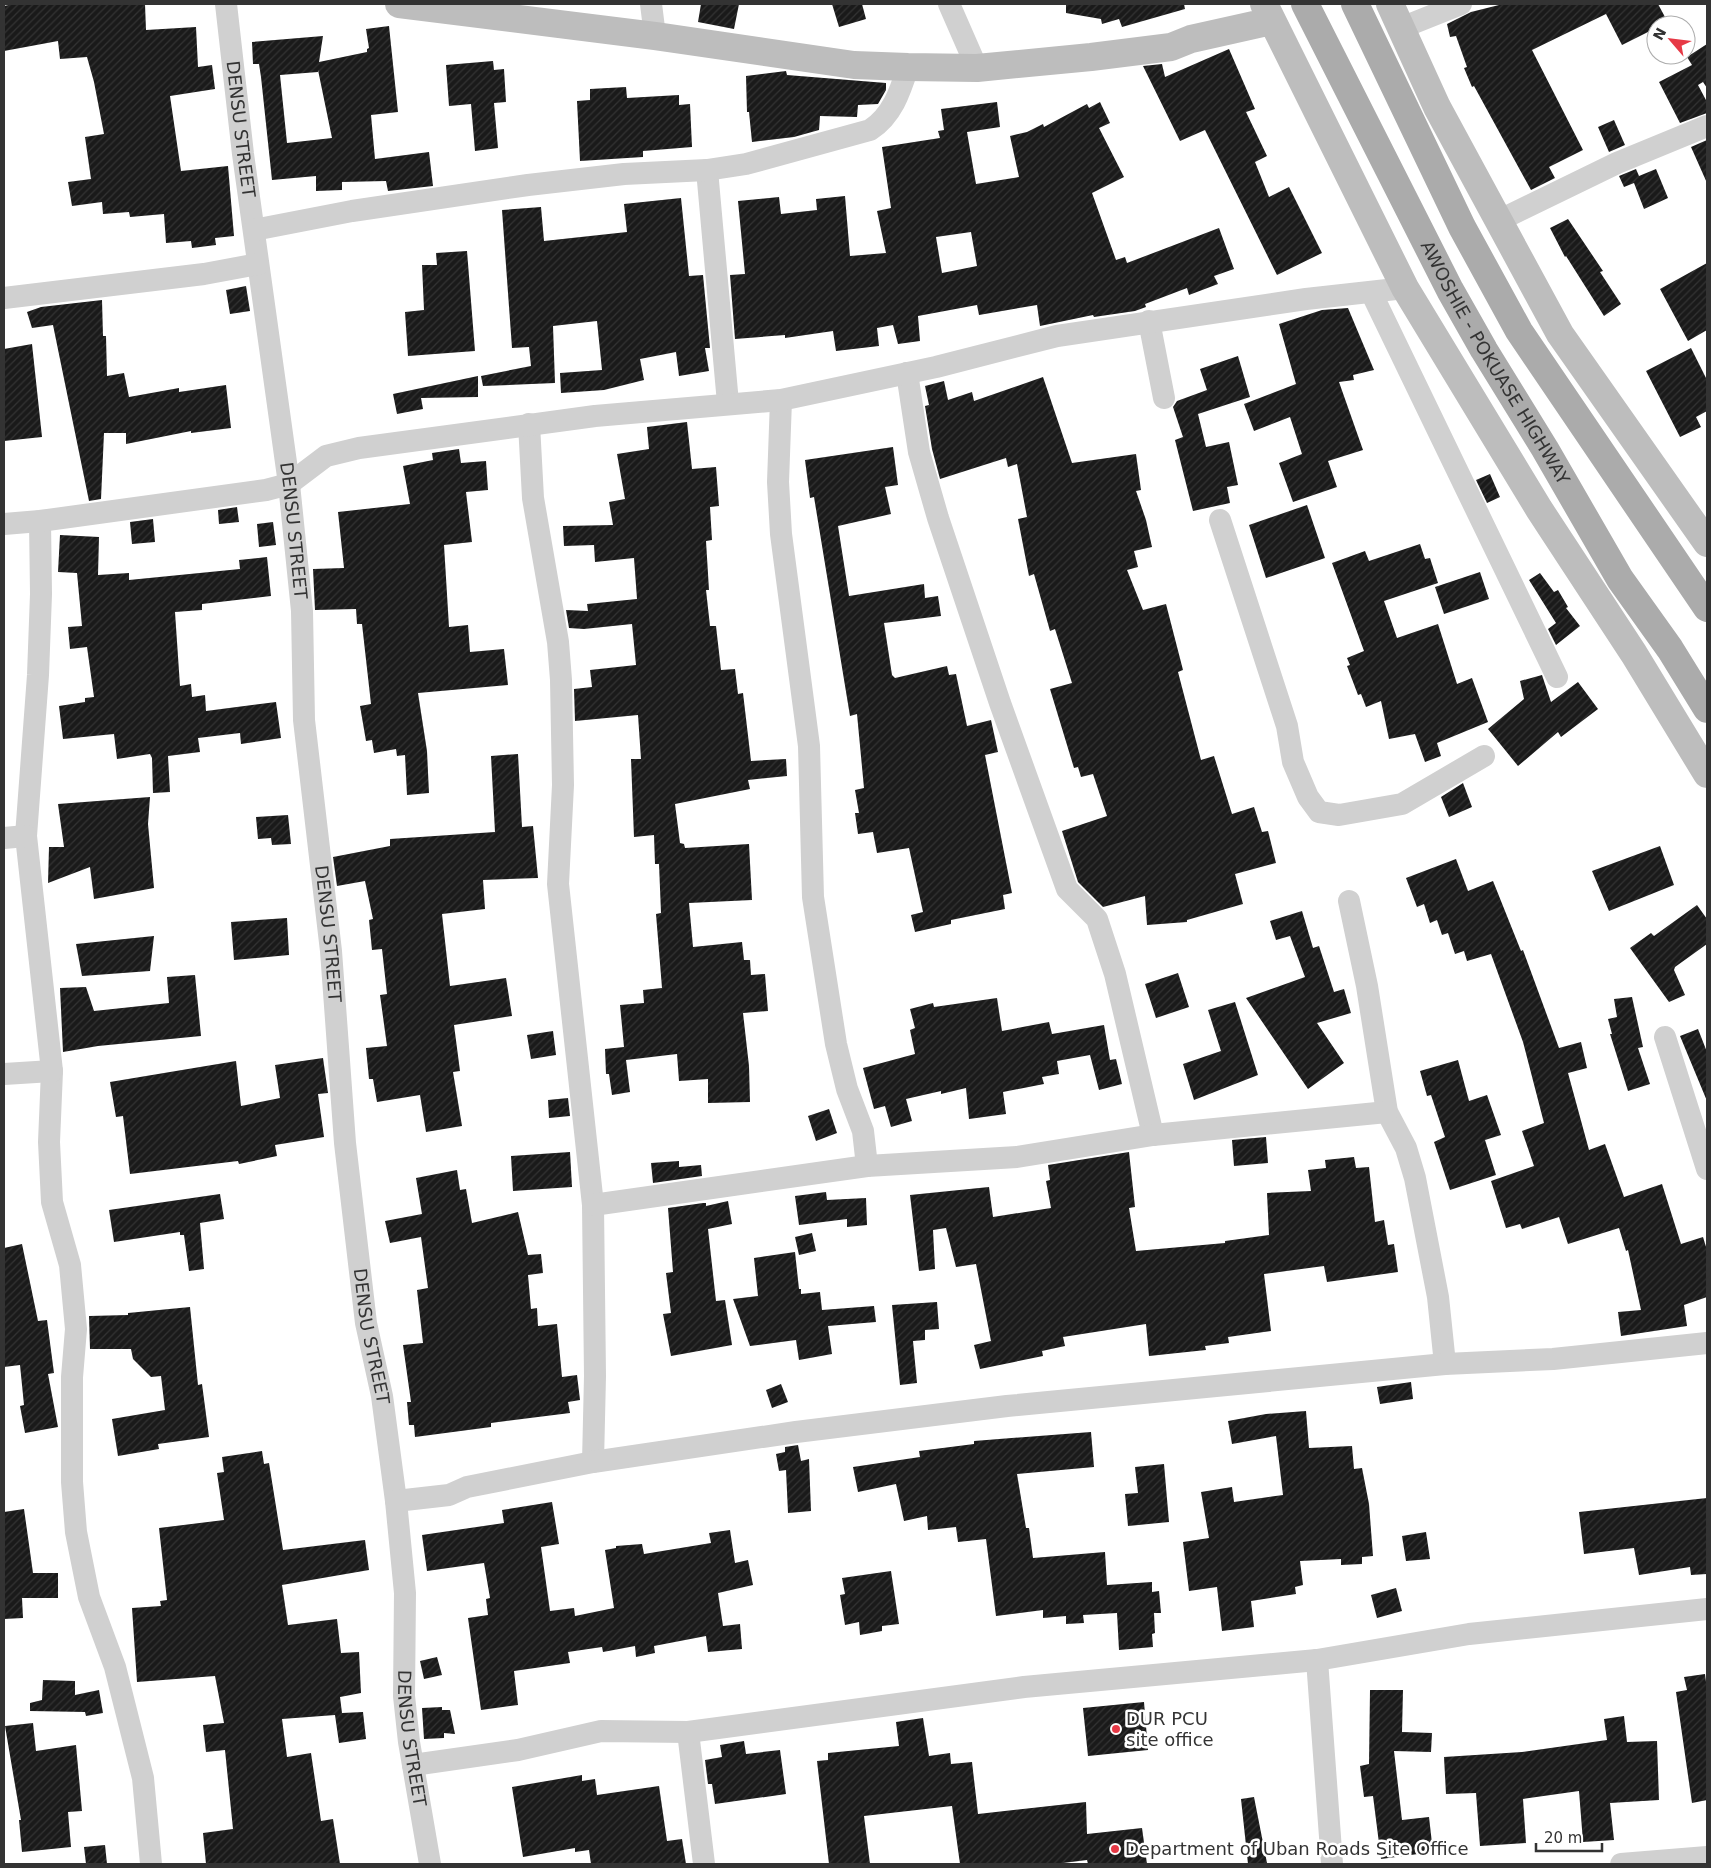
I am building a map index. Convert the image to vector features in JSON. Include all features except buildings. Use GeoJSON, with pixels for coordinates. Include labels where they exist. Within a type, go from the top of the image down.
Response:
{"type":"FeatureCollection","features":[{"type":"Feature","properties":{"kind":"main road","name":"AWOSHIE - POKUASE HIGHWAY"},"geometry":{"type":"LineString","coordinates":[[1305,4],[1450,290],[1484,350],[1545,449],[1620,579],[1670,649],[1707,709]]}},
{"type":"Feature","properties":{"kind":"main road","name":"AWOSHIE - POKUASE HIGHWAY"},"geometry":{"type":"LineString","coordinates":[[1355,4],[1462,227],[1519,331],[1707,608]]}},
{"type":"Feature","properties":{"kind":"street","name":"DENSU STREET"},"geometry":{"type":"LineString","coordinates":[[226,4],[233,74],[258,264],[290,484],[302,611],[304,720],[332,951],[345,1143],[366,1323],[382,1396],[396,1500],[406,1594],[404,1696],[413,1765],[430,1864]]}},
{"type":"Feature","properties":{"kind":"street"},"geometry":{"type":"LineString","coordinates":[[399,4],[655,36],[854,65],[977,68],[1171,47],[1268,12],[1405,288],[1539,509],[1634,654],[1707,774]]}},
{"type":"Feature","properties":{"kind":"street"},"geometry":{"type":"LineString","coordinates":[[651,4],[655,36]]}},
{"type":"Feature","properties":{"kind":"street"},"geometry":{"type":"LineString","coordinates":[[949,4],[977,68]]}},
{"type":"Feature","properties":{"kind":"street"},"geometry":{"type":"LineString","coordinates":[[1461,4],[1395,16],[1437,108],[1560,334],[1707,543]]}},
{"type":"Feature","properties":{"kind":"street"},"geometry":{"type":"LineString","coordinates":[[254,230],[381,206],[528,185],[624,174],[707,170],[746,164],[870,130],[881,123],[892,108],[900,93],[908,67]]}},
{"type":"Feature","properties":{"kind":"street"},"geometry":{"type":"LineString","coordinates":[[1498,221],[1618,163],[1707,126]]}},
{"type":"Feature","properties":{"kind":"street"},"geometry":{"type":"LineString","coordinates":[[707,170],[728,403]]}},
{"type":"Feature","properties":{"kind":"street"},"geometry":{"type":"LineString","coordinates":[[4,298],[204,274],[258,264]]}},
{"type":"Feature","properties":{"kind":"street"},"geometry":{"type":"LineString","coordinates":[[4,524],[40,522],[124,509],[242,495],[290,484],[326,456],[420,438],[529,424],[728,403],[781,400],[907,373],[1057,336],[1149,321],[1405,288]]}},
{"type":"Feature","properties":{"kind":"street"},"geometry":{"type":"LineString","coordinates":[[1371,292],[1557,677]]}},
{"type":"Feature","properties":{"kind":"street"},"geometry":{"type":"LineString","coordinates":[[1149,321],[1164,398]]}},
{"type":"Feature","properties":{"kind":"street"},"geometry":{"type":"LineString","coordinates":[[907,373],[919,452],[938,518],[1000,703],[1067,890],[1097,919],[1114,974],[1153,1135]]}},
{"type":"Feature","properties":{"kind":"street"},"geometry":{"type":"LineString","coordinates":[[781,400],[778,482],[781,534],[809,746],[813,897],[836,1044],[847,1089],[863,1132],[867,1166]]}},
{"type":"Feature","properties":{"kind":"street"},"geometry":{"type":"LineString","coordinates":[[529,424],[533,498],[558,642],[561,680],[563,785],[558,884],[592,1205],[595,1376],[593,1462]]}},
{"type":"Feature","properties":{"kind":"street"},"geometry":{"type":"LineString","coordinates":[[1220,520],[1287,726],[1293,762],[1308,797],[1319,812],[1339,815],[1402,804],[1484,756]]}},
{"type":"Feature","properties":{"kind":"street"},"geometry":{"type":"LineString","coordinates":[[40,522],[41,594],[38,675],[26,836],[52,1071],[49,1142],[52,1202],[70,1265],[76,1329],[72,1377],[72,1482],[76,1532],[89,1597],[115,1667],[143,1778],[151,1864]]}},
{"type":"Feature","properties":{"kind":"street"},"geometry":{"type":"LineString","coordinates":[[4,838],[26,836]]}},
{"type":"Feature","properties":{"kind":"street"},"geometry":{"type":"LineString","coordinates":[[1349,901],[1367,986],[1387,1112],[1406,1148],[1416,1178],[1438,1297],[1446,1364]]}},
{"type":"Feature","properties":{"kind":"street"},"geometry":{"type":"LineString","coordinates":[[1665,1036],[1707,1170]]}},
{"type":"Feature","properties":{"kind":"street"},"geometry":{"type":"LineString","coordinates":[[4,1074],[52,1071]]}},
{"type":"Feature","properties":{"kind":"street"},"geometry":{"type":"LineString","coordinates":[[592,1205],[867,1166],[1017,1156],[1153,1135],[1387,1112]]}},
{"type":"Feature","properties":{"kind":"street"},"geometry":{"type":"LineString","coordinates":[[396,1500],[449,1495],[467,1487],[593,1462],[796,1432],[1006,1406],[1446,1364],[1552,1359],[1707,1343]]}},
{"type":"Feature","properties":{"kind":"street"},"geometry":{"type":"LineString","coordinates":[[413,1765],[518,1750],[601,1731],[688,1732],[1024,1688],[1317,1660],[1469,1634],[1707,1609]]}},
{"type":"Feature","properties":{"kind":"street"},"geometry":{"type":"LineString","coordinates":[[1317,1660],[1332,1864]]}},
{"type":"Feature","properties":{"kind":"street"},"geometry":{"type":"LineString","coordinates":[[688,1732],[704,1864]]}},
{"type":"Feature","properties":{"kind":"street"},"geometry":{"type":"LineString","coordinates":[[1621,1864],[1707,1857]]}},
{"type":"Feature","properties":{"kind":"place","name":"DUR PCU site office"},"geometry":{"type":"Point","coordinates":[1116,1729]}},
{"type":"Feature","properties":{"kind":"place","name":"Department of Uban Roads Site Office"},"geometry":{"type":"Point","coordinates":[1115,1849]}}]}
